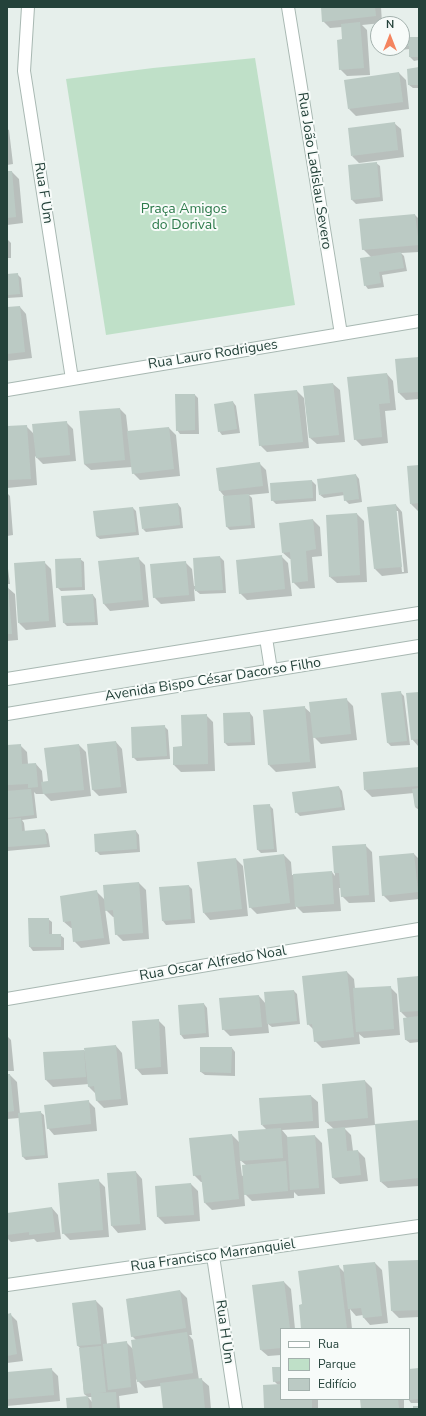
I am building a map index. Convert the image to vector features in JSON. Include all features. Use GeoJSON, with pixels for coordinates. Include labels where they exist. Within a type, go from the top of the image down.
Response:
{"type":"FeatureCollection","features":[{"type":"Feature","properties":{"kind":"street","name":"Rua F Um"},"geometry":{"type":"LineString","coordinates":[[28,7],[24,71],[72,379]]}},
{"type":"Feature","properties":{"kind":"street","name":"Rua João Ladislau Severo"},"geometry":{"type":"LineString","coordinates":[[288,7],[341,334]]}},
{"type":"Feature","properties":{"kind":"street","name":"Rua Lauro Rodrigues"},"geometry":{"type":"LineString","coordinates":[[7,390],[419,321]]}},
{"type":"Feature","properties":{"kind":"street"},"geometry":{"type":"LineString","coordinates":[[7,679],[419,613]]}},
{"type":"Feature","properties":{"kind":"street"},"geometry":{"type":"LineString","coordinates":[[266,638],[271,670]]}},
{"type":"Feature","properties":{"kind":"street","name":"Avenida Bispo César Dacorso Filho"},"geometry":{"type":"LineString","coordinates":[[7,714],[419,646]]}},
{"type":"Feature","properties":{"kind":"street","name":"Rua Oscar Alfredo Noal"},"geometry":{"type":"LineString","coordinates":[[7,999],[419,929]]}},
{"type":"Feature","properties":{"kind":"street","name":"Rua Francisco Marranquiel"},"geometry":{"type":"LineString","coordinates":[[7,1285],[419,1226]]}},
{"type":"Feature","properties":{"kind":"street","name":"Rua H Um"},"geometry":{"type":"LineString","coordinates":[[213,1256],[236,1409]]}},
{"type":"Feature","properties":{"kind":"green space","name":"Praça Amigos do Dorival"},"geometry":{"type":"Polygon","coordinates":[[[255,58],[295,305],[106,335],[66,79],[153,68],[255,58]]]}},
{"type":"Feature","properties":{"kind":"building"},"geometry":{"type":"Polygon","coordinates":[[[321,7],[375,7],[376,16],[322,22],[321,7]]]}},
{"type":"Feature","properties":{"kind":"building"},"geometry":{"type":"Polygon","coordinates":[[[360,22],[364,68],[339,70],[337,40],[342,39],[341,24],[360,22]]]}},
{"type":"Feature","properties":{"kind":"building"},"geometry":{"type":"Polygon","coordinates":[[[410,37],[419,37],[419,57],[409,57],[410,37]]]}},
{"type":"Feature","properties":{"kind":"building"},"geometry":{"type":"Polygon","coordinates":[[[419,67],[419,85],[408,85],[407,69],[419,67]]]}},
{"type":"Feature","properties":{"kind":"building"},"geometry":{"type":"Polygon","coordinates":[[[399,72],[403,102],[348,109],[344,80],[399,72]]]}},
{"type":"Feature","properties":{"kind":"building"},"geometry":{"type":"Polygon","coordinates":[[[395,122],[398,150],[351,156],[348,128],[395,122]]]}},
{"type":"Feature","properties":{"kind":"building"},"geometry":{"type":"Polygon","coordinates":[[[377,162],[380,197],[351,200],[348,165],[377,162]]]}},
{"type":"Feature","properties":{"kind":"building"},"geometry":{"type":"Polygon","coordinates":[[[7,171],[12,171],[16,217],[7,218],[7,171]]]}},
{"type":"Feature","properties":{"kind":"building"},"geometry":{"type":"Polygon","coordinates":[[[415,214],[419,245],[362,250],[359,219],[415,214]]]}},
{"type":"Feature","properties":{"kind":"building"},"geometry":{"type":"Polygon","coordinates":[[[401,252],[404,268],[379,272],[381,283],[364,286],[360,258],[401,252]]]}},
{"type":"Feature","properties":{"kind":"building"},"geometry":{"type":"Polygon","coordinates":[[[18,273],[20,294],[7,295],[7,274],[18,273]]]}},
{"type":"Feature","properties":{"kind":"building"},"geometry":{"type":"Polygon","coordinates":[[[20,306],[25,352],[7,354],[7,307],[20,306]]]}},
{"type":"Feature","properties":{"kind":"building"},"geometry":{"type":"Polygon","coordinates":[[[419,357],[419,392],[398,393],[395,359],[419,357]]]}},
{"type":"Feature","properties":{"kind":"building"},"geometry":{"type":"Polygon","coordinates":[[[387,373],[390,403],[379,404],[382,437],[354,440],[347,377],[387,373]]]}},
{"type":"Feature","properties":{"kind":"building"},"geometry":{"type":"Polygon","coordinates":[[[333,383],[339,435],[309,438],[303,386],[333,383]]]}},
{"type":"Feature","properties":{"kind":"building"},"geometry":{"type":"Polygon","coordinates":[[[297,390],[303,442],[259,446],[254,394],[297,390]]]}},
{"type":"Feature","properties":{"kind":"building"},"geometry":{"type":"Polygon","coordinates":[[[175,394],[195,394],[195,430],[176,431],[175,394]]]}},
{"type":"Feature","properties":{"kind":"building"},"geometry":{"type":"Polygon","coordinates":[[[233,401],[237,429],[218,432],[214,404],[233,401]]]}},
{"type":"Feature","properties":{"kind":"building"},"geometry":{"type":"Polygon","coordinates":[[[120,408],[125,460],[84,464],[79,411],[120,408]]]}},
{"type":"Feature","properties":{"kind":"building"},"geometry":{"type":"Polygon","coordinates":[[[67,421],[70,455],[36,458],[32,424],[67,421]]]}},
{"type":"Feature","properties":{"kind":"building"},"geometry":{"type":"Polygon","coordinates":[[[27,425],[31,479],[7,480],[7,426],[27,425]]]}},
{"type":"Feature","properties":{"kind":"building"},"geometry":{"type":"Polygon","coordinates":[[[169,427],[174,469],[132,474],[127,431],[169,427]]]}},
{"type":"Feature","properties":{"kind":"building"},"geometry":{"type":"Polygon","coordinates":[[[260,462],[263,486],[219,491],[216,468],[260,462]]]}},
{"type":"Feature","properties":{"kind":"building"},"geometry":{"type":"Polygon","coordinates":[[[419,465],[419,503],[410,504],[407,466],[419,465]]]}},
{"type":"Feature","properties":{"kind":"building"},"geometry":{"type":"Polygon","coordinates":[[[356,474],[359,499],[344,501],[343,492],[319,495],[317,479],[356,474]]]}},
{"type":"Feature","properties":{"kind":"building"},"geometry":{"type":"Polygon","coordinates":[[[312,480],[313,498],[271,501],[270,483],[312,480]]]}},
{"type":"Feature","properties":{"kind":"building"},"geometry":{"type":"Polygon","coordinates":[[[249,494],[251,525],[226,527],[223,496],[249,494]]]}},
{"type":"Feature","properties":{"kind":"building"},"geometry":{"type":"Polygon","coordinates":[[[178,503],[180,525],[142,529],[139,507],[178,503]]]}},
{"type":"Feature","properties":{"kind":"building"},"geometry":{"type":"Polygon","coordinates":[[[396,504],[402,567],[374,569],[367,507],[396,504]]]}},
{"type":"Feature","properties":{"kind":"building"},"geometry":{"type":"Polygon","coordinates":[[[133,507],[136,532],[96,536],[93,511],[133,507]]]}},
{"type":"Feature","properties":{"kind":"building"},"geometry":{"type":"Polygon","coordinates":[[[357,513],[360,575],[329,577],[326,515],[357,513]]]}},
{"type":"Feature","properties":{"kind":"building"},"geometry":{"type":"Polygon","coordinates":[[[313,519],[316,549],[306,551],[308,581],[292,583],[290,552],[282,553],[279,523],[313,519]]]}},
{"type":"Feature","properties":{"kind":"building"},"geometry":{"type":"Polygon","coordinates":[[[282,555],[285,589],[239,594],[236,560],[282,555]]]}},
{"type":"Feature","properties":{"kind":"building"},"geometry":{"type":"Polygon","coordinates":[[[220,556],[223,590],[195,591],[193,558],[220,556]]]}},
{"type":"Feature","properties":{"kind":"building"},"geometry":{"type":"Polygon","coordinates":[[[139,557],[143,600],[103,604],[98,561],[139,557]]]}},
{"type":"Feature","properties":{"kind":"building"},"geometry":{"type":"Polygon","coordinates":[[[81,558],[82,587],[56,588],[55,559],[81,558]]]}},
{"type":"Feature","properties":{"kind":"building"},"geometry":{"type":"Polygon","coordinates":[[[45,561],[49,621],[18,623],[14,563],[45,561]]]}},
{"type":"Feature","properties":{"kind":"building"},"geometry":{"type":"Polygon","coordinates":[[[186,561],[189,595],[153,598],[150,564],[186,561]]]}},
{"type":"Feature","properties":{"kind":"building"},"geometry":{"type":"Polygon","coordinates":[[[8,586],[12,634],[7,634],[8,586]]]}},
{"type":"Feature","properties":{"kind":"building"},"geometry":{"type":"Polygon","coordinates":[[[93,594],[95,622],[63,623],[61,596],[93,594]]]}},
{"type":"Feature","properties":{"kind":"building"},"geometry":{"type":"Polygon","coordinates":[[[401,691],[407,741],[387,743],[381,693],[401,691]]]}},
{"type":"Feature","properties":{"kind":"building"},"geometry":{"type":"Polygon","coordinates":[[[419,692],[419,739],[411,740],[406,693],[419,692]]]}},
{"type":"Feature","properties":{"kind":"building"},"geometry":{"type":"Polygon","coordinates":[[[347,698],[351,734],[313,738],[309,702],[347,698]]]}},
{"type":"Feature","properties":{"kind":"building"},"geometry":{"type":"Polygon","coordinates":[[[305,706],[310,762],[268,765],[263,710],[305,706]]]}},
{"type":"Feature","properties":{"kind":"building"},"geometry":{"type":"Polygon","coordinates":[[[250,712],[251,742],[224,743],[223,713],[250,712]]]}},
{"type":"Feature","properties":{"kind":"building"},"geometry":{"type":"Polygon","coordinates":[[[207,714],[208,764],[173,765],[173,747],[182,746],[181,715],[207,714]]]}},
{"type":"Feature","properties":{"kind":"building"},"geometry":{"type":"Polygon","coordinates":[[[165,725],[167,756],[132,758],[131,727],[165,725]]]}},
{"type":"Feature","properties":{"kind":"building"},"geometry":{"type":"Polygon","coordinates":[[[116,741],[121,787],[92,790],[87,744],[116,741]]]}},
{"type":"Feature","properties":{"kind":"building"},"geometry":{"type":"Polygon","coordinates":[[[21,744],[22,764],[36,763],[38,787],[28,788],[28,784],[7,785],[7,745],[21,744]]]}},
{"type":"Feature","properties":{"kind":"building"},"geometry":{"type":"Polygon","coordinates":[[[79,744],[84,790],[43,794],[41,782],[48,781],[44,748],[79,744]]]}},
{"type":"Feature","properties":{"kind":"building"},"geometry":{"type":"Polygon","coordinates":[[[419,767],[419,786],[364,790],[363,772],[419,767]]]}},
{"type":"Feature","properties":{"kind":"building"},"geometry":{"type":"Polygon","coordinates":[[[339,786],[342,807],[295,813],[292,792],[339,786]]]}},
{"type":"Feature","properties":{"kind":"building"},"geometry":{"type":"Polygon","coordinates":[[[419,788],[419,806],[415,807],[412,789],[419,788]]]}},
{"type":"Feature","properties":{"kind":"building"},"geometry":{"type":"Polygon","coordinates":[[[31,789],[34,815],[7,818],[7,791],[31,789]]]}},
{"type":"Feature","properties":{"kind":"building"},"geometry":{"type":"Polygon","coordinates":[[[270,804],[274,849],[257,850],[253,805],[270,804]]]}},
{"type":"Feature","properties":{"kind":"building"},"geometry":{"type":"Polygon","coordinates":[[[21,818],[22,831],[45,829],[47,844],[7,847],[7,819],[21,818]]]}},
{"type":"Feature","properties":{"kind":"building"},"geometry":{"type":"Polygon","coordinates":[[[136,830],[137,849],[95,852],[94,834],[136,830]]]}},
{"type":"Feature","properties":{"kind":"building"},"geometry":{"type":"Polygon","coordinates":[[[366,844],[369,895],[341,897],[339,873],[334,873],[332,846],[366,844]]]}},
{"type":"Feature","properties":{"kind":"building"},"geometry":{"type":"Polygon","coordinates":[[[414,853],[418,892],[382,896],[379,856],[414,853]]]}},
{"type":"Feature","properties":{"kind":"building"},"geometry":{"type":"Polygon","coordinates":[[[284,854],[290,903],[249,908],[243,859],[284,854]]]}},
{"type":"Feature","properties":{"kind":"building"},"geometry":{"type":"Polygon","coordinates":[[[236,858],[242,909],[203,913],[197,862],[236,858]]]}},
{"type":"Feature","properties":{"kind":"building"},"geometry":{"type":"Polygon","coordinates":[[[332,871],[334,904],[295,907],[293,874],[332,871]]]}},
{"type":"Feature","properties":{"kind":"building"},"geometry":{"type":"Polygon","coordinates":[[[139,882],[143,933],[115,935],[113,910],[105,911],[103,885],[139,882]]]}},
{"type":"Feature","properties":{"kind":"building"},"geometry":{"type":"Polygon","coordinates":[[[189,885],[191,919],[162,921],[159,887],[189,885]]]}},
{"type":"Feature","properties":{"kind":"building"},"geometry":{"type":"Polygon","coordinates":[[[97,890],[104,938],[73,942],[71,921],[63,922],[60,896],[97,890]]]}},
{"type":"Feature","properties":{"kind":"building"},"geometry":{"type":"Polygon","coordinates":[[[28,918],[49,918],[49,934],[61,934],[61,947],[29,947],[28,918]]]}},
{"type":"Feature","properties":{"kind":"building"},"geometry":{"type":"Polygon","coordinates":[[[347,971],[354,1037],[314,1042],[312,1024],[307,1025],[302,976],[347,971]]]}},
{"type":"Feature","properties":{"kind":"building"},"geometry":{"type":"Polygon","coordinates":[[[419,976],[419,1011],[400,1012],[397,978],[419,976]]]}},
{"type":"Feature","properties":{"kind":"building"},"geometry":{"type":"Polygon","coordinates":[[[391,986],[394,1029],[356,1032],[353,988],[391,986]]]}},
{"type":"Feature","properties":{"kind":"building"},"geometry":{"type":"Polygon","coordinates":[[[294,990],[297,1021],[267,1024],[264,992],[294,990]]]}},
{"type":"Feature","properties":{"kind":"building"},"geometry":{"type":"Polygon","coordinates":[[[259,995],[262,1027],[222,1030],[219,998],[259,995]]]}},
{"type":"Feature","properties":{"kind":"building"},"geometry":{"type":"Polygon","coordinates":[[[204,1003],[206,1033],[180,1035],[178,1005],[204,1003]]]}},
{"type":"Feature","properties":{"kind":"building"},"geometry":{"type":"Polygon","coordinates":[[[419,1016],[419,1039],[405,1040],[403,1018],[419,1016]]]}},
{"type":"Feature","properties":{"kind":"building"},"geometry":{"type":"Polygon","coordinates":[[[159,1019],[161,1067],[135,1069],[132,1021],[159,1019]]]}},
{"type":"Feature","properties":{"kind":"building"},"geometry":{"type":"Polygon","coordinates":[[[116,1045],[121,1099],[96,1101],[94,1086],[88,1087],[84,1048],[116,1045]]]}},
{"type":"Feature","properties":{"kind":"building"},"geometry":{"type":"Polygon","coordinates":[[[200,1047],[232,1047],[231,1073],[200,1072],[200,1047]]]}},
{"type":"Feature","properties":{"kind":"building"},"geometry":{"type":"Polygon","coordinates":[[[84,1050],[86,1077],[45,1080],[43,1052],[84,1050]]]}},
{"type":"Feature","properties":{"kind":"building"},"geometry":{"type":"Polygon","coordinates":[[[7,1074],[10,1074],[14,1111],[7,1112],[7,1074]]]}},
{"type":"Feature","properties":{"kind":"building"},"geometry":{"type":"Polygon","coordinates":[[[365,1080],[368,1118],[325,1122],[322,1084],[365,1080]]]}},
{"type":"Feature","properties":{"kind":"building"},"geometry":{"type":"Polygon","coordinates":[[[311,1095],[313,1121],[261,1125],[259,1098],[311,1095]]]}},
{"type":"Feature","properties":{"kind":"building"},"geometry":{"type":"Polygon","coordinates":[[[89,1100],[91,1124],[47,1129],[44,1105],[89,1100]]]}},
{"type":"Feature","properties":{"kind":"building"},"geometry":{"type":"Polygon","coordinates":[[[41,1111],[45,1155],[22,1157],[18,1113],[41,1111]]]}},
{"type":"Feature","properties":{"kind":"building"},"geometry":{"type":"Polygon","coordinates":[[[419,1120],[419,1178],[380,1182],[375,1124],[419,1120]]]}},
{"type":"Feature","properties":{"kind":"building"},"geometry":{"type":"Polygon","coordinates":[[[345,1127],[347,1151],[358,1150],[361,1175],[332,1178],[327,1129],[345,1127]]]}},
{"type":"Feature","properties":{"kind":"building"},"geometry":{"type":"Polygon","coordinates":[[[281,1128],[283,1158],[240,1161],[238,1131],[281,1128]]]}},
{"type":"Feature","properties":{"kind":"building"},"geometry":{"type":"Polygon","coordinates":[[[232,1134],[239,1199],[204,1203],[201,1175],[193,1176],[189,1138],[232,1134]]]}},
{"type":"Feature","properties":{"kind":"building"},"geometry":{"type":"Polygon","coordinates":[[[315,1135],[319,1188],[290,1190],[287,1137],[315,1135]]]}},
{"type":"Feature","properties":{"kind":"building"},"geometry":{"type":"Polygon","coordinates":[[[286,1161],[288,1191],[244,1195],[242,1165],[286,1161]]]}},
{"type":"Feature","properties":{"kind":"building"},"geometry":{"type":"Polygon","coordinates":[[[136,1171],[140,1224],[111,1226],[107,1173],[136,1171]]]}},
{"type":"Feature","properties":{"kind":"building"},"geometry":{"type":"Polygon","coordinates":[[[99,1179],[103,1230],[62,1234],[58,1183],[99,1179]]]}},
{"type":"Feature","properties":{"kind":"building"},"geometry":{"type":"Polygon","coordinates":[[[191,1183],[194,1215],[157,1217],[155,1186],[191,1183]]]}},
{"type":"Feature","properties":{"kind":"building"},"geometry":{"type":"Polygon","coordinates":[[[52,1207],[55,1232],[29,1235],[29,1232],[7,1235],[7,1213],[52,1207]]]}},
{"type":"Feature","properties":{"kind":"building"},"geometry":{"type":"Polygon","coordinates":[[[419,1260],[419,1310],[391,1311],[388,1261],[419,1260]]]}},
{"type":"Feature","properties":{"kind":"building"},"geometry":{"type":"Polygon","coordinates":[[[375,1262],[382,1316],[363,1318],[361,1308],[348,1309],[343,1265],[375,1262]]]}},
{"type":"Feature","properties":{"kind":"building"},"geometry":{"type":"Polygon","coordinates":[[[339,1265],[347,1328],[301,1328],[299,1305],[302,1304],[298,1271],[339,1265]]]}},
{"type":"Feature","properties":{"kind":"building"},"geometry":{"type":"Polygon","coordinates":[[[284,1281],[290,1328],[280,1328],[280,1348],[260,1350],[252,1285],[284,1281]]]}},
{"type":"Feature","properties":{"kind":"building"},"geometry":{"type":"Polygon","coordinates":[[[180,1290],[186,1328],[131,1337],[126,1299],[180,1290]]]}},
{"type":"Feature","properties":{"kind":"building"},"geometry":{"type":"Polygon","coordinates":[[[96,1300],[101,1344],[77,1346],[72,1303],[96,1300]]]}},
{"type":"Feature","properties":{"kind":"building"},"geometry":{"type":"Polygon","coordinates":[[[11,1313],[17,1354],[7,1356],[7,1314],[11,1313]]]}},
{"type":"Feature","properties":{"kind":"building"},"geometry":{"type":"Polygon","coordinates":[[[187,1332],[193,1373],[137,1382],[131,1340],[187,1332]]]}},
{"type":"Feature","properties":{"kind":"building"},"geometry":{"type":"Polygon","coordinates":[[[127,1341],[131,1387],[108,1390],[103,1344],[127,1341]]]}},
{"type":"Feature","properties":{"kind":"building"},"geometry":{"type":"Polygon","coordinates":[[[101,1346],[106,1392],[97,1393],[116,1392],[117,1409],[92,1409],[91,1393],[84,1394],[79,1348],[101,1346]]]}},
{"type":"Feature","properties":{"kind":"building"},"geometry":{"type":"Polygon","coordinates":[[[272,1367],[280,1367],[280,1381],[273,1382],[272,1367]]]}},
{"type":"Feature","properties":{"kind":"building"},"geometry":{"type":"Polygon","coordinates":[[[52,1368],[54,1395],[7,1399],[7,1372],[52,1368]]]}},
{"type":"Feature","properties":{"kind":"building"},"geometry":{"type":"Polygon","coordinates":[[[419,1368],[419,1399],[410,1400],[410,1369],[419,1368]]]}},
{"type":"Feature","properties":{"kind":"building"},"geometry":{"type":"Polygon","coordinates":[[[202,1378],[205,1409],[163,1409],[160,1383],[202,1378]]]}},
{"type":"Feature","properties":{"kind":"building"},"geometry":{"type":"Polygon","coordinates":[[[280,1384],[280,1400],[312,1400],[312,1409],[264,1408],[263,1385],[280,1384]]]}},
{"type":"Feature","properties":{"kind":"building"},"geometry":{"type":"Polygon","coordinates":[[[88,1396],[89,1409],[67,1409],[66,1398],[88,1396]]]}},
{"type":"Feature","properties":{"kind":"building"},"geometry":{"type":"Polygon","coordinates":[[[360,1400],[398,1400],[399,1409],[361,1409],[360,1400]]]}},
{"type":"Feature","properties":{"kind":"building"},"geometry":{"type":"Polygon","coordinates":[[[413,1406],[419,1406],[419,1409],[413,1409],[413,1406]]]}}]}
